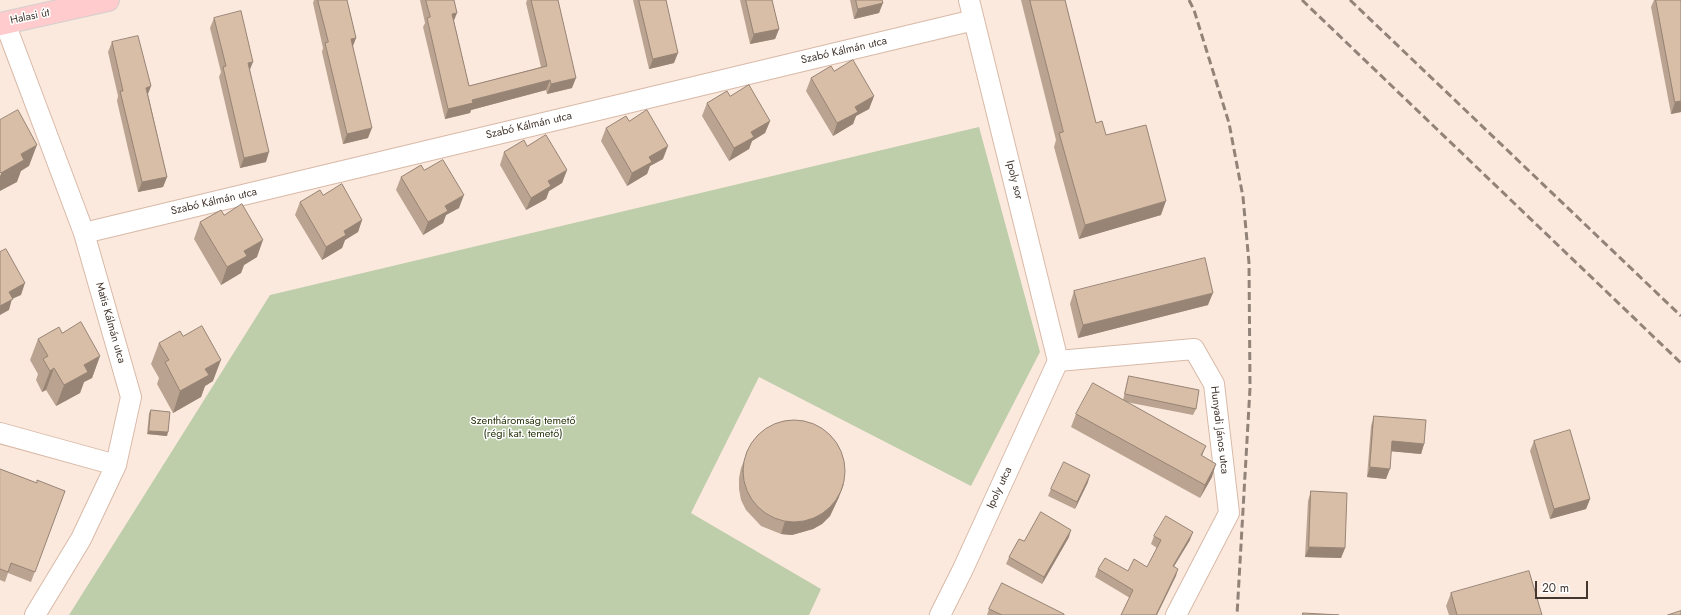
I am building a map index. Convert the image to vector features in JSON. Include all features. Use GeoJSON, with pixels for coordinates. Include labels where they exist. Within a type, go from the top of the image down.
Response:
{"type":"FeatureCollection","features":[{"type":"Feature","properties":{"kind":"main road","name":"Halasi út"},"geometry":{"type":"LineString","coordinates":[[2,23],[108,0]]}},
{"type":"Feature","properties":{"kind":"street","name":"Ipoly sor"},"geometry":{"type":"LineString","coordinates":[[969,0],[1058,361]]}},
{"type":"Feature","properties":{"kind":"street","name":"Szabó Kálmán utca"},"geometry":{"type":"LineString","coordinates":[[84,233],[974,20]]}},
{"type":"Feature","properties":{"kind":"street","name":"Matis Kálmán utca"},"geometry":{"type":"LineString","coordinates":[[2,23],[84,233],[131,397],[116,465],[82,539],[35,615]]}},
{"type":"Feature","properties":{"kind":"street","name":"Hunyadi János utca"},"geometry":{"type":"LineString","coordinates":[[1058,361],[1194,348],[1214,384],[1229,513],[1176,615]]}},
{"type":"Feature","properties":{"kind":"street","name":"Ipoly utca"},"geometry":{"type":"LineString","coordinates":[[940,615],[963,569],[1058,361]]}},
{"type":"Feature","properties":{"kind":"street"},"geometry":{"type":"LineString","coordinates":[[0,433],[116,465]]}},
{"type":"Feature","properties":{"kind":"green space","name":"Szentháromság temető (régi kat. temető)"},"geometry":{"type":"Polygon","coordinates":[[[979,127],[1040,352],[971,486],[759,377],[691,513],[821,589],[809,615],[69,615],[270,295],[979,127]]]}},
{"type":"Feature","properties":{"kind":"building"},"geometry":{"type":"Polygon","coordinates":[[[318,0],[347,0],[356,38],[351,39],[372,128],[347,134],[325,43],[328,42],[318,0]]]}},
{"type":"Feature","properties":{"kind":"building"},"geometry":{"type":"Polygon","coordinates":[[[426,0],[454,0],[457,13],[452,14],[469,86],[547,66],[531,0],[558,0],[576,78],[551,84],[550,80],[472,100],[473,103],[448,109],[427,18],[430,17],[426,0]]]}},
{"type":"Feature","properties":{"kind":"building"},"geometry":{"type":"Polygon","coordinates":[[[639,0],[666,0],[678,53],[653,59],[639,0]]]}},
{"type":"Feature","properties":{"kind":"building"},"geometry":{"type":"Polygon","coordinates":[[[746,0],[772,0],[779,29],[754,34],[746,0]]]}},
{"type":"Feature","properties":{"kind":"building"},"geometry":{"type":"Polygon","coordinates":[[[856,0],[882,0],[883,3],[858,9],[856,0]]]}},
{"type":"Feature","properties":{"kind":"building"},"geometry":{"type":"Polygon","coordinates":[[[1030,0],[1065,0],[1096,123],[1102,121],[1106,135],[1146,125],[1166,201],[1085,225],[1059,133],[1063,132],[1030,0]]]}},
{"type":"Feature","properties":{"kind":"building"},"geometry":{"type":"Polygon","coordinates":[[[1656,0],[1681,0],[1681,101],[1675,102],[1656,0]]]}},
{"type":"Feature","properties":{"kind":"building"},"geometry":{"type":"Polygon","coordinates":[[[241,11],[253,62],[248,63],[269,152],[244,158],[223,67],[226,66],[214,18],[241,11]]]}},
{"type":"Feature","properties":{"kind":"building"},"geometry":{"type":"Polygon","coordinates":[[[138,36],[151,86],[146,88],[167,177],[142,182],[120,91],[123,91],[112,42],[138,36]]]}},
{"type":"Feature","properties":{"kind":"building"},"geometry":{"type":"Polygon","coordinates":[[[853,60],[874,96],[855,107],[858,112],[837,123],[811,78],[831,66],[834,71],[853,60]]]}},
{"type":"Feature","properties":{"kind":"building"},"geometry":{"type":"Polygon","coordinates":[[[749,85],[770,121],[751,132],[754,137],[734,148],[707,103],[727,91],[730,96],[749,85]]]}},
{"type":"Feature","properties":{"kind":"building"},"geometry":{"type":"Polygon","coordinates":[[[18,110],[37,145],[21,154],[24,160],[1,173],[0,120],[18,110]]]}},
{"type":"Feature","properties":{"kind":"building"},"geometry":{"type":"Polygon","coordinates":[[[647,110],[668,146],[649,157],[652,162],[632,173],[606,128],[626,116],[629,121],[647,110]]]}},
{"type":"Feature","properties":{"kind":"building"},"geometry":{"type":"Polygon","coordinates":[[[546,135],[567,170],[548,181],[551,186],[531,198],[504,152],[524,140],[527,146],[546,135]]]}},
{"type":"Feature","properties":{"kind":"building"},"geometry":{"type":"Polygon","coordinates":[[[443,160],[464,195],[445,206],[448,211],[428,222],[401,177],[421,165],[424,170],[443,160]]]}},
{"type":"Feature","properties":{"kind":"building"},"geometry":{"type":"Polygon","coordinates":[[[342,184],[362,220],[344,231],[346,235],[326,247],[300,202],[320,190],[323,195],[342,184]]]}},
{"type":"Feature","properties":{"kind":"building"},"geometry":{"type":"Polygon","coordinates":[[[242,204],[263,240],[244,251],[247,256],[227,267],[200,222],[221,210],[224,215],[242,204]]]}},
{"type":"Feature","properties":{"kind":"building"},"geometry":{"type":"Polygon","coordinates":[[[6,249],[25,283],[9,292],[13,299],[0,306],[0,252],[6,249]]]}},
{"type":"Feature","properties":{"kind":"building"},"geometry":{"type":"Polygon","coordinates":[[[1205,258],[1213,293],[1083,325],[1074,291],[1205,258]]]}},
{"type":"Feature","properties":{"kind":"building"},"geometry":{"type":"Polygon","coordinates":[[[81,322],[100,356],[84,365],[88,372],[64,385],[54,368],[50,371],[43,359],[48,356],[38,339],[59,327],[62,333],[81,322]]]}},
{"type":"Feature","properties":{"kind":"building"},"geometry":{"type":"Polygon","coordinates":[[[202,326],[221,360],[205,369],[209,375],[180,391],[165,362],[169,360],[159,343],[180,331],[183,336],[202,326]]]}},
{"type":"Feature","properties":{"kind":"building"},"geometry":{"type":"Polygon","coordinates":[[[1129,376],[1199,390],[1196,409],[1125,394],[1129,376]]]}},
{"type":"Feature","properties":{"kind":"building"},"geometry":{"type":"Polygon","coordinates":[[[1093,383],[1206,446],[1201,455],[1216,464],[1205,485],[1076,414],[1093,383]]]}},
{"type":"Feature","properties":{"kind":"building"},"geometry":{"type":"Polygon","coordinates":[[[151,410],[170,412],[168,432],[149,431],[151,410]]]}},
{"type":"Feature","properties":{"kind":"building"},"geometry":{"type":"Polygon","coordinates":[[[1374,416],[1426,420],[1424,444],[1392,441],[1390,469],[1370,467],[1374,416]]]}},
{"type":"Feature","properties":{"kind":"building"},"geometry":{"type":"Polygon","coordinates":[[[794,420],[813,424],[830,435],[841,452],[845,471],[841,490],[830,507],[813,518],[794,522],[775,518],[758,507],[747,490],[743,471],[747,452],[758,435],[775,424],[794,420]]]}},
{"type":"Feature","properties":{"kind":"building"},"geometry":{"type":"Polygon","coordinates":[[[1570,430],[1590,499],[1554,509],[1534,441],[1570,430]]]}},
{"type":"Feature","properties":{"kind":"building"},"geometry":{"type":"Polygon","coordinates":[[[1064,462],[1090,475],[1077,502],[1051,489],[1064,462]]]}},
{"type":"Feature","properties":{"kind":"building"},"geometry":{"type":"Polygon","coordinates":[[[0,469],[37,483],[37,480],[65,491],[35,572],[11,563],[8,572],[0,569],[0,469]]]}},
{"type":"Feature","properties":{"kind":"building"},"geometry":{"type":"Polygon","coordinates":[[[1311,491],[1347,493],[1345,548],[1309,547],[1311,491]]]}},
{"type":"Feature","properties":{"kind":"building"},"geometry":{"type":"Polygon","coordinates":[[[1041,512],[1071,530],[1044,577],[1009,557],[1019,539],[1024,541],[1041,512]]]}},
{"type":"Feature","properties":{"kind":"building"},"geometry":{"type":"Polygon","coordinates":[[[1166,516],[1193,532],[1173,566],[1178,569],[1156,615],[1121,615],[1133,590],[1098,569],[1105,558],[1128,571],[1134,559],[1147,567],[1161,540],[1154,536],[1166,516]]]}},
{"type":"Feature","properties":{"kind":"building"},"geometry":{"type":"Polygon","coordinates":[[[1529,571],[1542,615],[1457,615],[1451,593],[1529,571]]]}},
{"type":"Feature","properties":{"kind":"building"},"geometry":{"type":"Polygon","coordinates":[[[1002,583],[1064,615],[1002,615],[989,609],[1002,583]]]}},
{"type":"Feature","properties":{"kind":"building"},"geometry":{"type":"Polygon","coordinates":[[[1681,611],[1681,615],[1668,615],[1681,611]]]}},
{"type":"Feature","properties":{"kind":"building"},"geometry":{"type":"Polygon","coordinates":[[[1303,613],[1339,615],[1303,615],[1303,613]]]}},
{"type":"Feature","properties":{"kind":"railway"},"geometry":{"type":"LineString","coordinates":[[1189,0],[1194,10],[1229,123],[1243,197],[1249,263],[1250,388],[1237,615]]}},
{"type":"Feature","properties":{"kind":"railway"},"geometry":{"type":"LineString","coordinates":[[1302,0],[1681,363]]}},
{"type":"Feature","properties":{"kind":"railway"},"geometry":{"type":"LineString","coordinates":[[1350,0],[1681,316]]}}]}
